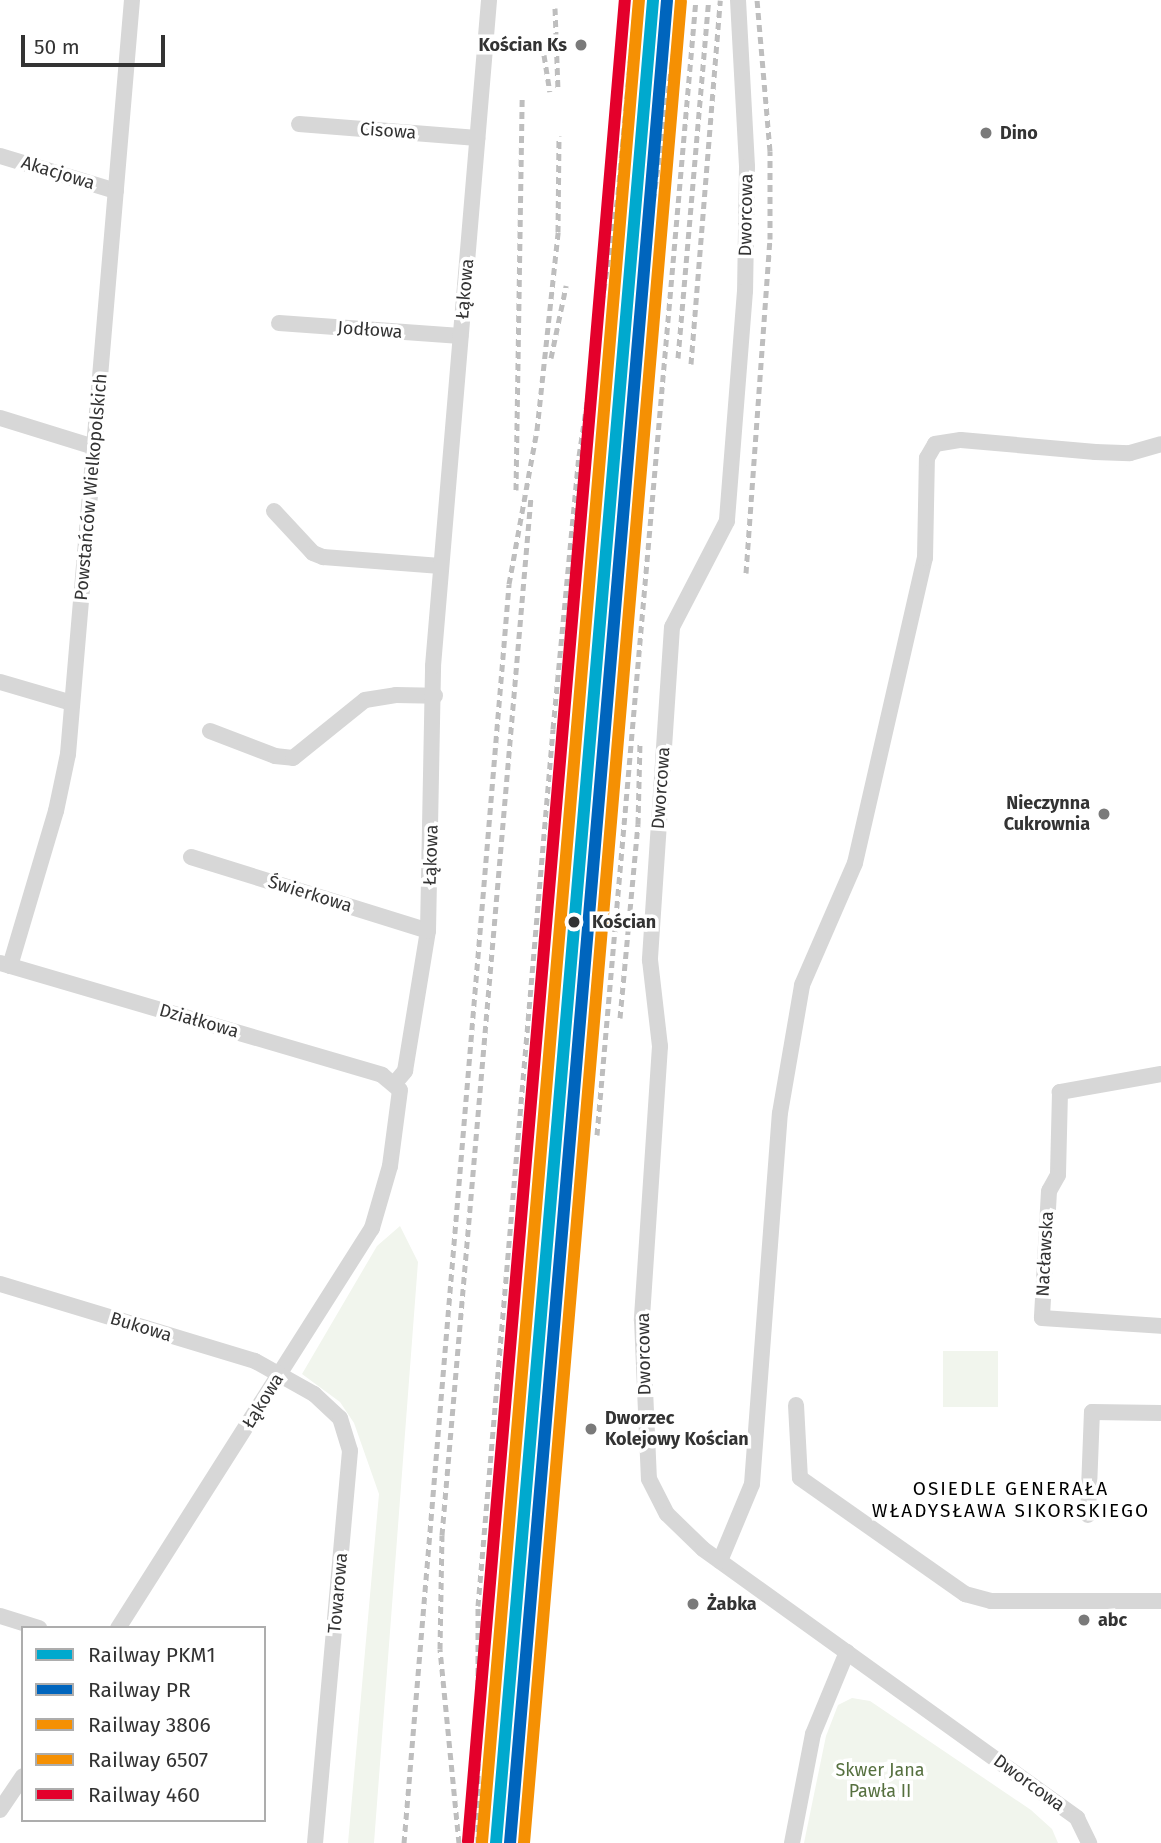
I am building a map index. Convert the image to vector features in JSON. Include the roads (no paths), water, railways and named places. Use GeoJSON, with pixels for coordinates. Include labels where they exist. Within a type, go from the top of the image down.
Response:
{"type":"FeatureCollection","features":[{"type":"Feature","properties":{"kind":"street","name":"Powstańców Wielkopolskich"},"geometry":{"type":"LineString","coordinates":[[5,965],[56,811],[72,703],[132,0]]}},
{"type":"Feature","properties":{"kind":"street","name":"Łąkowa"},"geometry":{"type":"LineString","coordinates":[[119,1626],[372,1228],[390,1166],[401,1100],[396,1083],[405,1071],[428,931],[435,696],[433,666],[489,0]]}},
{"type":"Feature","properties":{"kind":"street","name":"Dworcowa"},"geometry":{"type":"LineString","coordinates":[[738,0],[747,167],[744,291],[727,522],[672,627],[650,960],[660,1046],[642,1320],[649,1479],[677,1525],[720,1561],[1077,1818],[1089,1843]]}},
{"type":"Feature","properties":{"kind":"street","name":"Cisowa"},"geometry":{"type":"LineString","coordinates":[[299,124],[477,138]]}},
{"type":"Feature","properties":{"kind":"street","name":"Akacjowa"},"geometry":{"type":"LineString","coordinates":[[0,156],[116,191]]}},
{"type":"Feature","properties":{"kind":"street","name":"Jodłowa"},"geometry":{"type":"LineString","coordinates":[[279,323],[461,336]]}},
{"type":"Feature","properties":{"kind":"street"},"geometry":{"type":"LineString","coordinates":[[0,418],[94,447]]}},
{"type":"Feature","properties":{"kind":"street"},"geometry":{"type":"LineString","coordinates":[[720,1561],[752,1484],[780,1113],[802,985],[856,863],[925,558],[927,458],[935,443],[961,440],[1130,453],[1161,444]]}},
{"type":"Feature","properties":{"kind":"street"},"geometry":{"type":"LineString","coordinates":[[274,511],[313,554],[441,566]]}},
{"type":"Feature","properties":{"kind":"street"},"geometry":{"type":"LineString","coordinates":[[0,682],[72,703]]}},
{"type":"Feature","properties":{"kind":"street"},"geometry":{"type":"LineString","coordinates":[[210,731],[275,756],[293,758],[365,700],[396,695],[435,696]]}},
{"type":"Feature","properties":{"kind":"street","name":"Świerkowa"},"geometry":{"type":"LineString","coordinates":[[191,857],[428,931]]}},
{"type":"Feature","properties":{"kind":"street","name":"Działkowa"},"geometry":{"type":"LineString","coordinates":[[5,965],[382,1075],[396,1083]]}},
{"type":"Feature","properties":{"kind":"street","name":"Nacławska"},"geometry":{"type":"LineString","coordinates":[[1161,1074],[1060,1092],[1058,1175],[1049,1191],[1043,1242],[1042,1318],[1161,1326]]}},
{"type":"Feature","properties":{"kind":"street","name":"Bukowa"},"geometry":{"type":"LineString","coordinates":[[0,1284],[255,1361],[280,1375]]}},
{"type":"Feature","properties":{"kind":"street","name":"Towarowa"},"geometry":{"type":"LineString","coordinates":[[280,1375],[333,1409],[345,1428],[350,1451],[315,1843]]}},
{"type":"Feature","properties":{"kind":"street"},"geometry":{"type":"LineString","coordinates":[[796,1405],[800,1478],[965,1594],[991,1601],[1161,1601]]}},
{"type":"Feature","properties":{"kind":"street"},"geometry":{"type":"LineString","coordinates":[[1088,1515],[1092,1412],[1161,1413]]}},
{"type":"Feature","properties":{"kind":"street"},"geometry":{"type":"LineString","coordinates":[[0,1616],[32,1626]]}},
{"type":"Feature","properties":{"kind":"street"},"geometry":{"type":"LineString","coordinates":[[792,1843],[813,1734],[847,1652]]}},
{"type":"Feature","properties":{"kind":"street"},"geometry":{"type":"LineString","coordinates":[[0,1810],[21,1779]]}},
{"type":"Feature","properties":{"kind":"railway"},"geometry":{"type":"LineString","coordinates":[[478,1843],[478,1606],[553,729],[579,456],[618,194],[636,0]]}},
{"type":"Feature","properties":{"kind":"railway"},"geometry":{"type":"LineString","coordinates":[[642,283],[681,0]]}},
{"type":"Feature","properties":{"kind":"railway"},"geometry":{"type":"LineString","coordinates":[[597,1135],[696,0]]}},
{"type":"Feature","properties":{"kind":"railway"},"geometry":{"type":"LineString","coordinates":[[678,358],[709,0]]}},
{"type":"Feature","properties":{"kind":"railway"},"geometry":{"type":"LineString","coordinates":[[691,364],[720,0]]}},
{"type":"Feature","properties":{"kind":"railway"},"geometry":{"type":"LineString","coordinates":[[746,573],[770,239],[770,151],[757,0]]}},
{"type":"Feature","properties":{"kind":"railway"},"geometry":{"type":"LineString","coordinates":[[555,8],[558,91]]}},
{"type":"Feature","properties":{"kind":"railway"},"geometry":{"type":"LineString","coordinates":[[544,55],[550,92]]}},
{"type":"Feature","properties":{"kind":"railway"},"geometry":{"type":"LineString","coordinates":[[516,490],[522,98]]}},
{"type":"Feature","properties":{"kind":"railway"},"geometry":{"type":"LineString","coordinates":[[404,1843],[509,584],[537,430],[558,232],[559,136]]}},
{"type":"Feature","properties":{"kind":"railway"},"geometry":{"type":"LineString","coordinates":[[662,232],[668,153]]}},
{"type":"Feature","properties":{"kind":"railway"},"geometry":{"type":"LineString","coordinates":[[551,358],[566,286]]}},
{"type":"Feature","properties":{"kind":"railway"},"geometry":{"type":"LineString","coordinates":[[459,1843],[440,1649],[442,1535],[531,497]]}},
{"type":"Feature","properties":{"kind":"railway"},"geometry":{"type":"LineString","coordinates":[[620,1018],[638,824],[640,743]]}},
{"type":"Feature","properties":{"kind":"rail line","name":"460"},"geometry":{"type":"LineString","coordinates":[[468,1841],[625,0]]}},
{"type":"Feature","properties":{"kind":"rail line","name":"3806"},"geometry":{"type":"LineString","coordinates":[[482,1842],[639,0]]}},
{"type":"Feature","properties":{"kind":"rail line","name":"PKM1"},"geometry":{"type":"LineString","coordinates":[[496,1843],[653,0]]}},
{"type":"Feature","properties":{"kind":"rail line","name":"PR"},"geometry":{"type":"LineString","coordinates":[[510,1843],[667,1]]}},
{"type":"Feature","properties":{"kind":"rail line","name":"6507"},"geometry":{"type":"LineString","coordinates":[[524,1843],[681,2]]}},
{"type":"Feature","properties":{"kind":"place","name":"Kościan Ks"},"geometry":{"type":"Point","coordinates":[581,45]}},
{"type":"Feature","properties":{"kind":"place","name":"Dino"},"geometry":{"type":"Point","coordinates":[986,133]}},
{"type":"Feature","properties":{"kind":"place","name":"Nieczynna Cukrownia"},"geometry":{"type":"Point","coordinates":[1104,814]}},
{"type":"Feature","properties":{"kind":"place","name":"Kościan"},"geometry":{"type":"Point","coordinates":[574,922]}},
{"type":"Feature","properties":{"kind":"place","name":"Dworzec Kolejowy Kościan"},"geometry":{"type":"Point","coordinates":[591,1429]}},
{"type":"Feature","properties":{"kind":"place","name":"Żabka"},"geometry":{"type":"Point","coordinates":[693,1604]}},
{"type":"Feature","properties":{"kind":"place","name":"abc"},"geometry":{"type":"Point","coordinates":[1084,1620]}},
{"type":"Feature","properties":{"kind":"district","name":"OSIEDLE GENERAŁA WŁADYSŁAWA SIKORSKIEGO"},"geometry":{"type":"Point","coordinates":[1011,1500]}},
{"type":"Feature","properties":{"kind":"park label","name":"Skwer Jana Pawła II"},"geometry":{"type":"Point","coordinates":[880,1781]}}]}
